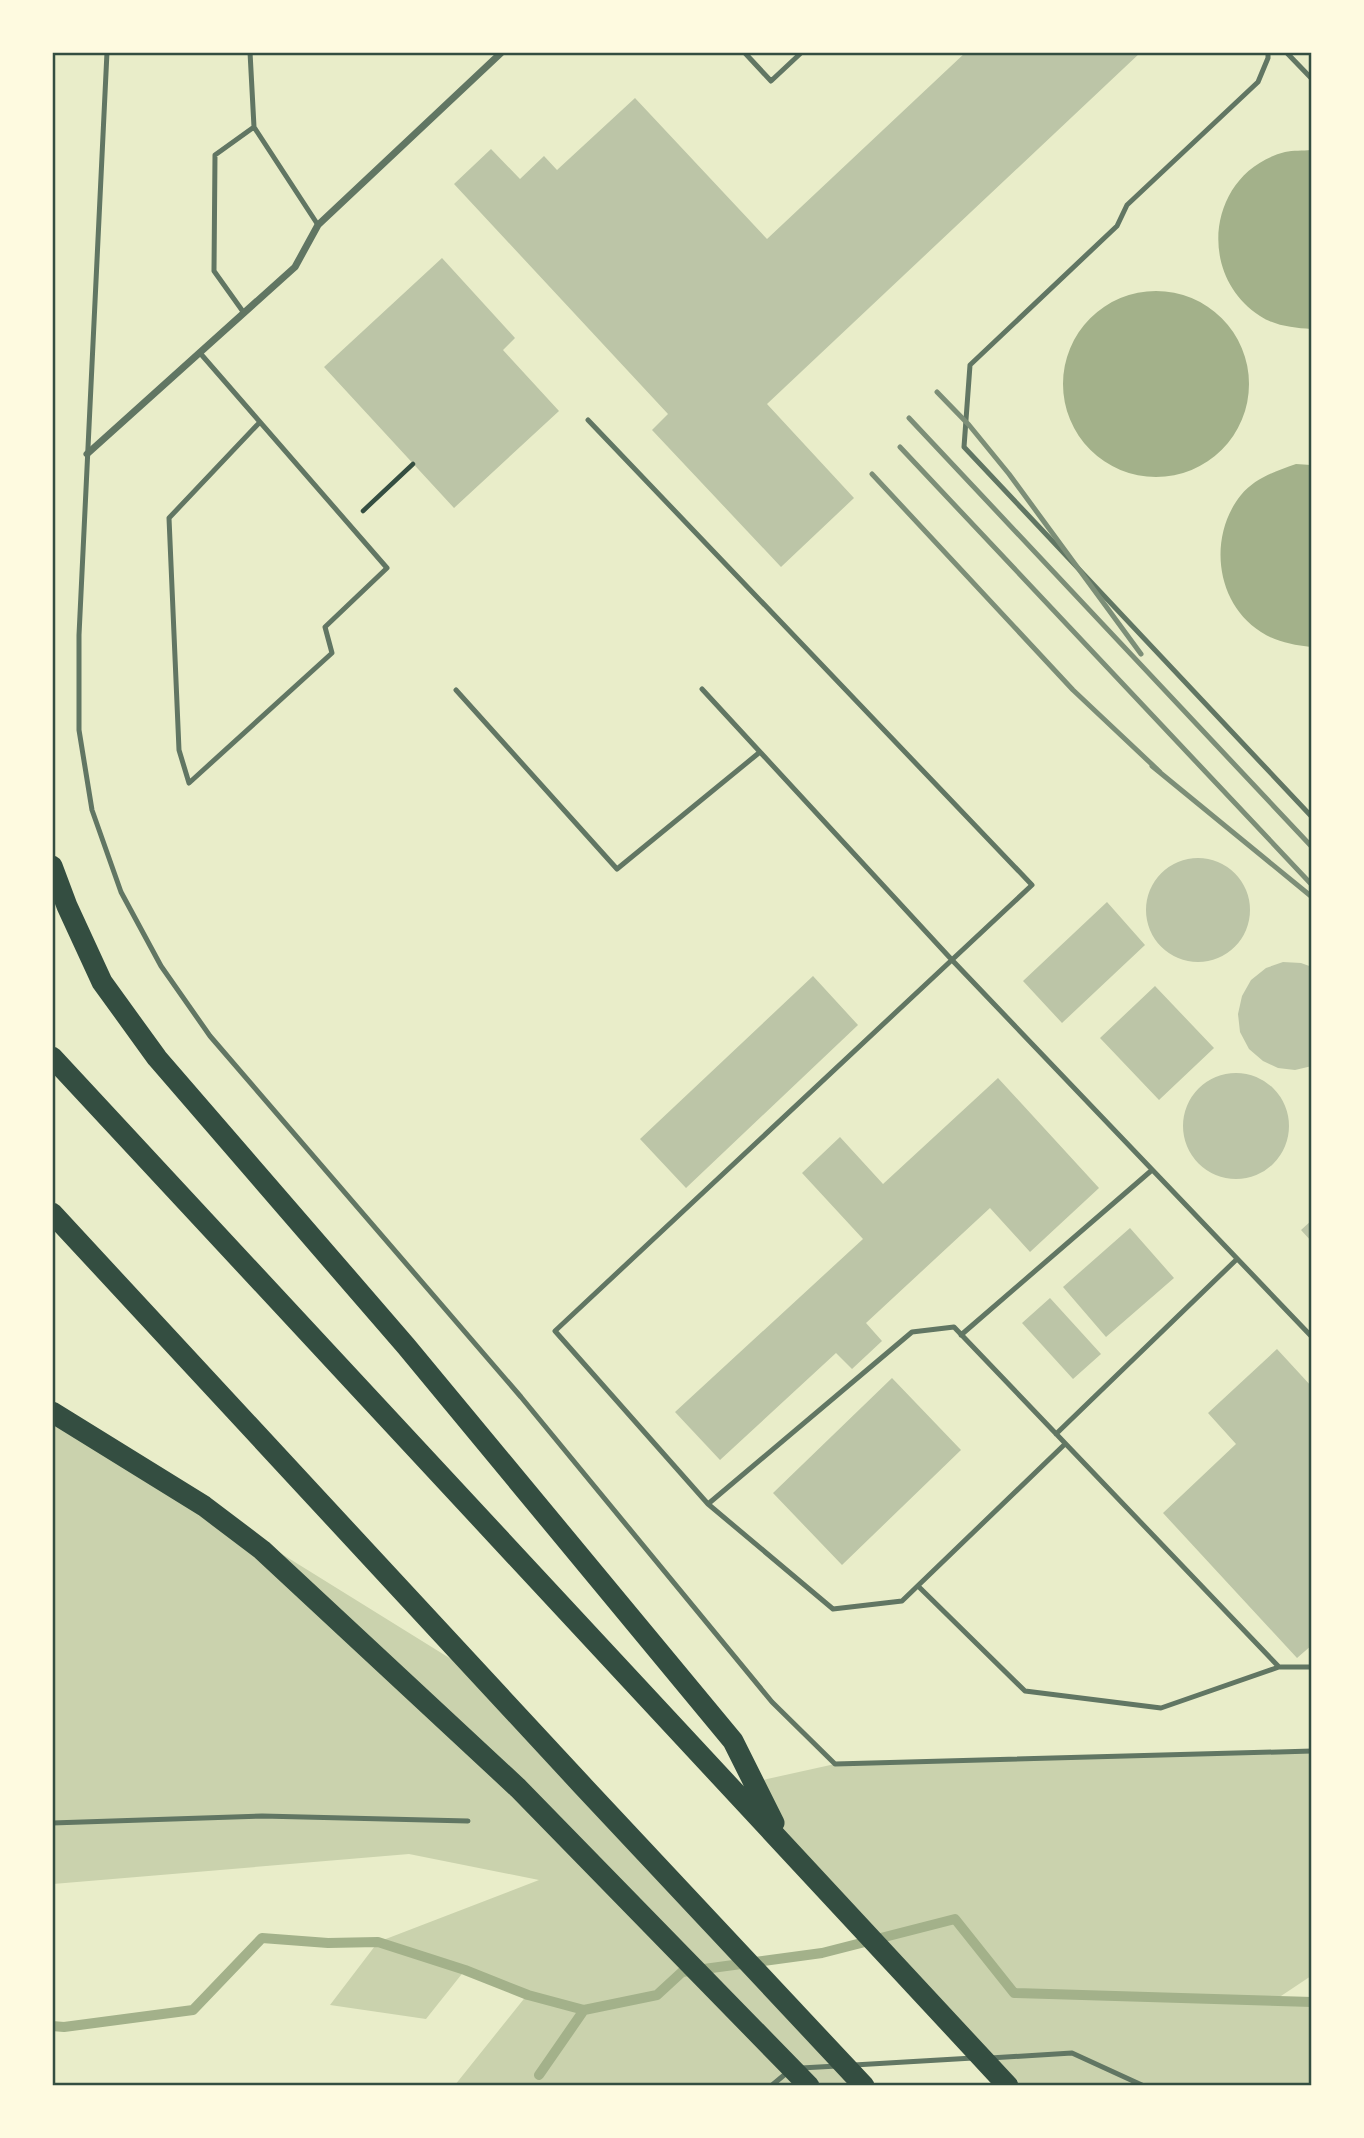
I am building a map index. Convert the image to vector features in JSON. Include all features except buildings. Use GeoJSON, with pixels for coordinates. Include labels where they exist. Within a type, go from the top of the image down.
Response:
{"type":"FeatureCollection","features":[{"type":"Feature","properties":{"kind":"highway"},"geometry":{"type":"LineString","coordinates":[[52,866],[102,982],[157,1058],[406,1346],[733,1741],[785,1845]]}},
{"type":"Feature","properties":{"kind":"highway"},"geometry":{"type":"LineString","coordinates":[[52,1057],[1008,2085]]}},
{"type":"Feature","properties":{"kind":"highway"},"geometry":{"type":"LineString","coordinates":[[52,1213],[864,2085]]}},
{"type":"Feature","properties":{"kind":"highway"},"geometry":{"type":"LineString","coordinates":[[52,1412],[204,1506],[262,1550],[518,1788],[809,2085]]}},
{"type":"Feature","properties":{"kind":"street"},"geometry":{"type":"LineString","coordinates":[[87,454],[295,267],[318,225],[502,52]]}},
{"type":"Feature","properties":{"kind":"lane"},"geometry":{"type":"LineString","coordinates":[[107,52],[79,635],[79,730],[92,810],[108,857],[121,892],[161,967],[210,1036],[521,1397],[772,1702],[835,1764],[1311,1751]]}},
{"type":"Feature","properties":{"kind":"lane"},"geometry":{"type":"LineString","coordinates":[[250,52],[254,127],[318,225]]}},
{"type":"Feature","properties":{"kind":"lane"},"geometry":{"type":"LineString","coordinates":[[744,52],[771,81],[802,52]]}},
{"type":"Feature","properties":{"kind":"lane"},"geometry":{"type":"LineString","coordinates":[[1268,52],[1258,82],[1127,205],[1116,226],[970,365],[964,447],[1311,817]]}},
{"type":"Feature","properties":{"kind":"lane"},"geometry":{"type":"LineString","coordinates":[[1286,52],[1311,79]]}},
{"type":"Feature","properties":{"kind":"lane"},"geometry":{"type":"LineString","coordinates":[[244,313],[214,271],[215,155],[254,127]]}},
{"type":"Feature","properties":{"kind":"lane"},"geometry":{"type":"LineString","coordinates":[[200,353],[387,568],[325,627],[331,653],[189,783],[179,750],[169,517],[260,422]]}},
{"type":"Feature","properties":{"kind":"lane"},"geometry":{"type":"LineString","coordinates":[[589,420],[1032,884],[555,1331],[708,1504],[833,1609],[902,1601],[1065,1444]]}},
{"type":"Feature","properties":{"kind":"lane"},"geometry":{"type":"LineString","coordinates":[[702,689],[952,960],[1311,1337]]}},
{"type":"Feature","properties":{"kind":"lane"},"geometry":{"type":"LineString","coordinates":[[456,690],[617,869],[760,752]]}},
{"type":"Feature","properties":{"kind":"lane"},"geometry":{"type":"LineString","coordinates":[[961,1335],[1152,1170]]}},
{"type":"Feature","properties":{"kind":"lane"},"geometry":{"type":"LineString","coordinates":[[1056,1434],[1237,1259]]}},
{"type":"Feature","properties":{"kind":"lane"},"geometry":{"type":"LineString","coordinates":[[708,1504],[912,1332],[954,1327],[1279,1668]]}},
{"type":"Feature","properties":{"kind":"lane"},"geometry":{"type":"LineString","coordinates":[[918,1586],[1025,1690],[1161,1708],[1279,1668],[1311,1667]]}},
{"type":"Feature","properties":{"kind":"lane"},"geometry":{"type":"LineString","coordinates":[[52,1824],[262,1816],[468,1821]]}},
{"type":"Feature","properties":{"kind":"lane"},"geometry":{"type":"LineString","coordinates":[[771,2085],[792,2068],[1072,2053],[1144,2085]]}},
{"type":"Feature","properties":{"kind":"path"},"geometry":{"type":"LineString","coordinates":[[349,524],[413,464]]}},
{"type":"Feature","properties":{"kind":"shaded area"},"geometry":{"type":"Polygon","coordinates":[[[1311,150],[1311,329],[1291,327],[1266,319],[1239,298],[1226,275],[1219,251],[1219,226],[1226,202],[1239,180],[1259,163],[1285,152],[1311,150]]]}},
{"type":"Feature","properties":{"kind":"shaded area"},"geometry":{"type":"Polygon","coordinates":[[[1156,291],[1192,298],[1222,318],[1242,348],[1249,384],[1242,420],[1222,450],[1192,470],[1156,477],[1120,470],[1090,450],[1070,420],[1063,384],[1070,348],[1090,318],[1120,298],[1156,291]]]}},
{"type":"Feature","properties":{"kind":"shaded area"},"geometry":{"type":"Polygon","coordinates":[[[1296,464],[1311,465],[1311,647],[1273,638],[1246,619],[1234,604],[1221,568],[1224,530],[1230,511],[1241,495],[1259,480],[1296,464]]]}},
{"type":"Feature","properties":{"kind":"shaded area"},"geometry":{"type":"Polygon","coordinates":[[[53,1412],[472,1672],[864,2085],[455,2085],[527,1995],[465,1970],[426,2019],[330,2005],[378,1942],[539,1880],[409,1854],[53,1884],[53,1412]]]}},
{"type":"Feature","properties":{"kind":"shaded area"},"geometry":{"type":"Polygon","coordinates":[[[1311,1751],[1311,1976],[1275,2000],[1311,2002],[1311,2085],[1008,2085],[731,1787],[835,1764],[1311,1751]]]}},
{"type":"Feature","properties":{"kind":"waterway"},"geometry":{"type":"LineString","coordinates":[[52,2026],[64,2027],[193,2010],[262,1938],[328,1943],[378,1942],[465,1970],[528,1995],[584,2010],[657,1995],[682,1972],[822,1953],[955,1919],[1014,1993],[1312,2002]]}},
{"type":"Feature","properties":{"kind":"waterway"},"geometry":{"type":"LineString","coordinates":[[539,2075],[584,2010]]}},
{"type":"Feature","properties":{"kind":"railway"},"geometry":{"type":"LineString","coordinates":[[937,392],[969,425],[1009,474],[1141,654]]}},
{"type":"Feature","properties":{"kind":"railway"},"geometry":{"type":"LineString","coordinates":[[909,418],[1312,847]]}},
{"type":"Feature","properties":{"kind":"railway"},"geometry":{"type":"LineString","coordinates":[[900,447],[1312,885]]}},
{"type":"Feature","properties":{"kind":"railway"},"geometry":{"type":"LineString","coordinates":[[872,474],[1073,690],[1160,772]]}},
{"type":"Feature","properties":{"kind":"railway"},"geometry":{"type":"LineString","coordinates":[[1152,766],[1312,897]]}}]}
